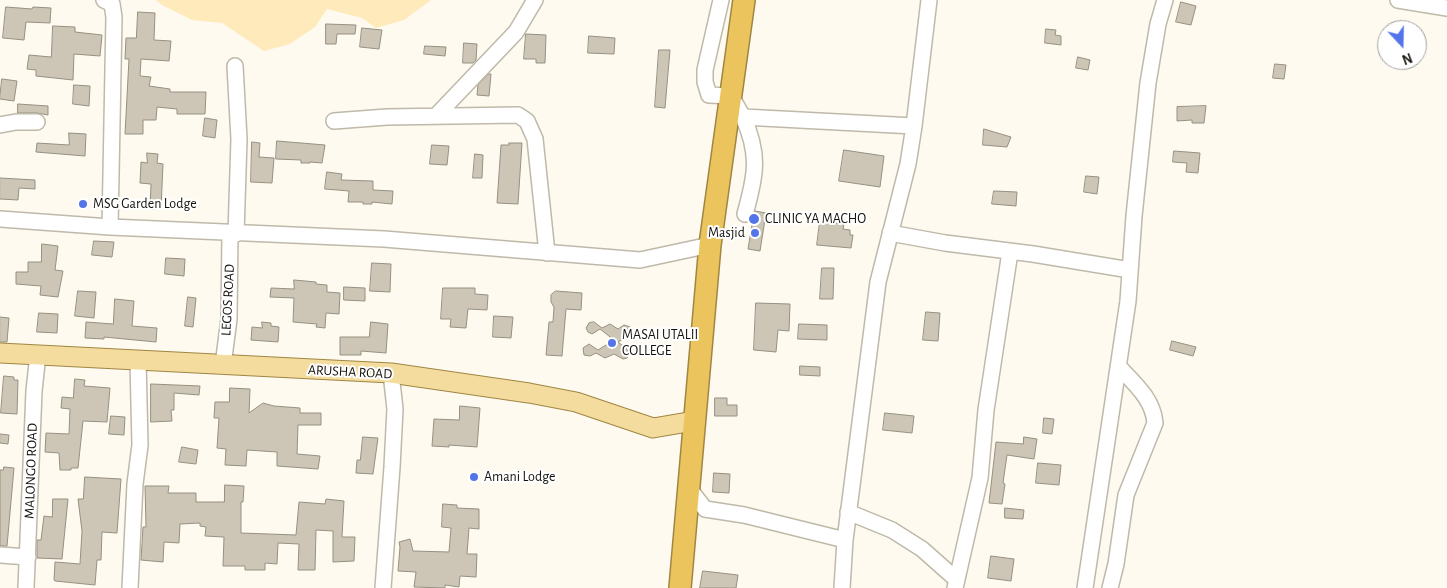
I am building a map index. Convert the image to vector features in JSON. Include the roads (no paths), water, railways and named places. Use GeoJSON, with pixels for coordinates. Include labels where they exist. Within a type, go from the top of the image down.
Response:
{"type":"FeatureCollection","features":[{"type":"Feature","properties":{"kind":"highway"},"geometry":{"type":"LineString","coordinates":[[680,588],[710,246],[744,0]]}},
{"type":"Feature","properties":{"kind":"main road","name":"ARUSHA ROAD"},"geometry":{"type":"LineString","coordinates":[[0,353],[224,366],[391,373],[538,394],[576,402],[653,428],[694,421]]}},
{"type":"Feature","properties":{"kind":"street"},"geometry":{"type":"LineString","coordinates":[[104,0],[112,4],[114,17],[110,227]]}},
{"type":"Feature","properties":{"kind":"street"},"geometry":{"type":"LineString","coordinates":[[436,116],[516,32],[535,0]]}},
{"type":"Feature","properties":{"kind":"street"},"geometry":{"type":"LineString","coordinates":[[721,0],[705,70],[705,82],[710,95],[731,96],[743,117],[753,144],[755,158],[751,194],[745,214]]}},
{"type":"Feature","properties":{"kind":"street"},"geometry":{"type":"LineString","coordinates":[[842,588],[848,512],[875,301],[890,233],[901,196],[914,126],[929,0]]}},
{"type":"Feature","properties":{"kind":"street"},"geometry":{"type":"LineString","coordinates":[[1085,588],[1128,301],[1148,83],[1158,24],[1165,0]]}},
{"type":"Feature","properties":{"kind":"street"},"geometry":{"type":"LineString","coordinates":[[1398,0],[1447,8]]}},
{"type":"Feature","properties":{"kind":"street","name":"LEGOS ROAD"},"geometry":{"type":"LineString","coordinates":[[224,366],[239,139],[236,66]]}},
{"type":"Feature","properties":{"kind":"street"},"geometry":{"type":"LineString","coordinates":[[334,121],[436,116],[518,116],[528,121],[538,153],[547,253]]}},
{"type":"Feature","properties":{"kind":"street"},"geometry":{"type":"LineString","coordinates":[[743,117],[914,126]]}},
{"type":"Feature","properties":{"kind":"street"},"geometry":{"type":"LineString","coordinates":[[0,125],[16,122],[37,122]]}},
{"type":"Feature","properties":{"kind":"street"},"geometry":{"type":"LineString","coordinates":[[0,219],[233,234],[384,239],[640,260],[710,246]]}},
{"type":"Feature","properties":{"kind":"street"},"geometry":{"type":"LineString","coordinates":[[890,233],[937,242],[1130,270]]}},
{"type":"Feature","properties":{"kind":"street"},"geometry":{"type":"LineString","coordinates":[[956,584],[980,478],[986,410],[1010,252]]}},
{"type":"Feature","properties":{"kind":"street","name":"MALONGO ROAD"},"geometry":{"type":"LineString","coordinates":[[26,588],[34,391],[38,354]]}},
{"type":"Feature","properties":{"kind":"street"},"geometry":{"type":"LineString","coordinates":[[130,588],[135,484],[140,445],[138,361]]}},
{"type":"Feature","properties":{"kind":"street"},"geometry":{"type":"LineString","coordinates":[[1110,588],[1116,564],[1126,495],[1155,423],[1151,404],[1143,392],[1119,367]]}},
{"type":"Feature","properties":{"kind":"street"},"geometry":{"type":"LineString","coordinates":[[383,588],[392,477],[395,409],[391,373]]}},
{"type":"Feature","properties":{"kind":"street"},"geometry":{"type":"LineString","coordinates":[[688,487],[705,509],[744,515],[845,540]]}},
{"type":"Feature","properties":{"kind":"street"},"geometry":{"type":"LineString","coordinates":[[848,512],[892,530],[922,549],[956,584]]}},
{"type":"Feature","properties":{"kind":"street"},"geometry":{"type":"LineString","coordinates":[[0,555],[28,557]]}},
{"type":"Feature","properties":{"kind":"place","name":"MSG Garden Lodge"},"geometry":{"type":"Point","coordinates":[83,204]}},
{"type":"Feature","properties":{"kind":"place","name":"CLINIC YA MACHO"},"geometry":{"type":"Point","coordinates":[754,219]}},
{"type":"Feature","properties":{"kind":"place","name":"Masjid"},"geometry":{"type":"Point","coordinates":[755,233]}},
{"type":"Feature","properties":{"kind":"place","name":"MASAI UTALII COLLEGE"},"geometry":{"type":"Point","coordinates":[612,343]}},
{"type":"Feature","properties":{"kind":"place","name":"Amani Lodge"},"geometry":{"type":"Point","coordinates":[474,477]}}]}
